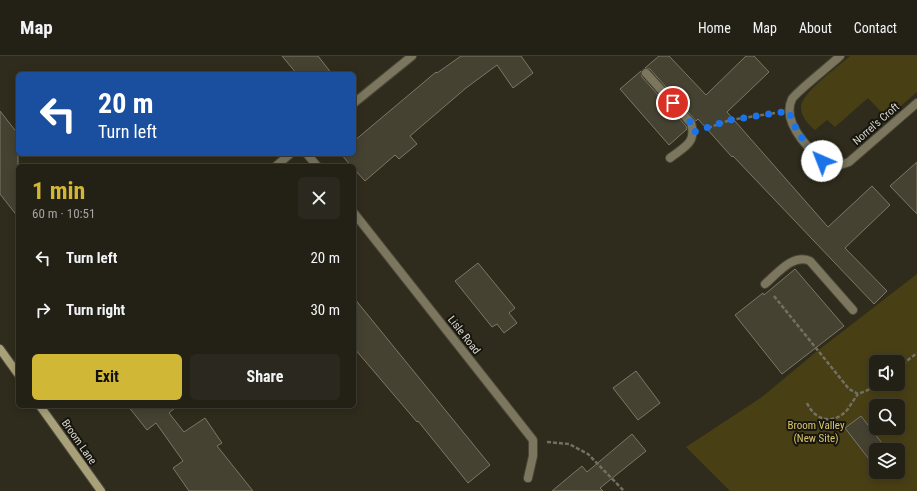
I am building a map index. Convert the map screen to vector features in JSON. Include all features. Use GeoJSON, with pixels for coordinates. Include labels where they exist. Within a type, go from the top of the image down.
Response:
{"type":"FeatureCollection","features":[{"type":"Feature","properties":{"kind":"main road"},"geometry":{"type":"LineString","coordinates":[[0,349],[16,371]]}},
{"type":"Feature","properties":{"kind":"main road","name":"Broom Lane"},"geometry":{"type":"LineString","coordinates":[[41,408],[101,491]]}},
{"type":"Feature","properties":{"kind":"street"},"geometry":{"type":"LineString","coordinates":[[356,101],[412,56]]}},
{"type":"Feature","properties":{"kind":"street"},"geometry":{"type":"LineString","coordinates":[[789,111],[792,99],[840,56]]}},
{"type":"Feature","properties":{"kind":"street"},"geometry":{"type":"LineString","coordinates":[[646,73],[691,123],[694,132],[692,141],[670,158]]}},
{"type":"Feature","properties":{"kind":"street","name":"Norrel's Croft"},"geometry":{"type":"LineString","coordinates":[[789,111],[793,126],[805,143],[822,161],[834,167],[849,162],[917,103]]}},
{"type":"Feature","properties":{"kind":"street"},"geometry":{"type":"LineString","coordinates":[[278,164],[288,156]]}},
{"type":"Feature","properties":{"kind":"street"},"geometry":{"type":"LineString","coordinates":[[309,156],[315,164]]}},
{"type":"Feature","properties":{"kind":"street","name":"Lisle Road"},"geometry":{"type":"LineString","coordinates":[[356,216],[533,440]]}},
{"type":"Feature","properties":{"kind":"street"},"geometry":{"type":"LineString","coordinates":[[765,284],[793,261],[803,258],[810,261],[853,310]]}},
{"type":"Feature","properties":{"kind":"street"},"geometry":{"type":"LineString","coordinates":[[528,478],[533,456],[533,440]]}},
{"type":"Feature","properties":{"kind":"path"},"geometry":{"type":"LineString","coordinates":[[694,132],[730,120],[789,111]]}},
{"type":"Feature","properties":{"kind":"path"},"geometry":{"type":"LineString","coordinates":[[765,284],[849,389],[858,394]]}},
{"type":"Feature","properties":{"kind":"path"},"geometry":{"type":"LineString","coordinates":[[905,362],[917,353]]}},
{"type":"Feature","properties":{"kind":"path"},"geometry":{"type":"LineString","coordinates":[[807,403],[811,412],[821,418],[832,419],[846,411],[858,394],[869,389]]}},
{"type":"Feature","properties":{"kind":"path"},"geometry":{"type":"LineString","coordinates":[[533,440],[569,444],[588,454],[624,491]]}},
{"type":"Feature","properties":{"kind":"green space"},"geometry":{"type":"Polygon","coordinates":[[[850,56],[917,56],[917,92],[887,118],[868,98],[835,127],[827,120],[815,130],[807,123],[802,114],[801,107],[803,101],[814,87],[850,56]]]}},
{"type":"Feature","properties":{"kind":"green space","name":"Broom Valley (New Site)"},"geometry":{"type":"Polygon","coordinates":[[[917,274],[917,491],[730,491],[686,447],[762,397],[816,352],[917,274]]]}},
{"type":"Feature","properties":{"kind":"building"},"geometry":{"type":"Polygon","coordinates":[[[282,56],[318,56],[330,72],[295,72],[282,56]]]}},
{"type":"Feature","properties":{"kind":"building"},"geometry":{"type":"Polygon","coordinates":[[[461,56],[521,56],[533,73],[513,88],[497,65],[466,88],[410,136],[417,144],[399,159],[395,155],[365,181],[356,171],[356,164],[349,164],[343,156],[356,156],[356,139],[436,72],[437,73],[461,56]]]}},
{"type":"Feature","properties":{"kind":"building"},"geometry":{"type":"Polygon","coordinates":[[[659,56],[669,56],[706,95],[746,56],[754,56],[769,72],[727,112],[828,227],[872,186],[890,205],[845,248],[887,291],[874,304],[733,156],[732,157],[698,119],[696,121],[650,69],[645,68],[659,56]]]}},
{"type":"Feature","properties":{"kind":"building"},"geometry":{"type":"Polygon","coordinates":[[[641,71],[642,77],[686,126],[687,129],[669,145],[620,89],[641,71]]]}},
{"type":"Feature","properties":{"kind":"building"},"geometry":{"type":"Polygon","coordinates":[[[0,111],[16,131],[16,156],[18,156],[18,164],[16,164],[16,214],[0,194],[0,111]]]}},
{"type":"Feature","properties":{"kind":"building"},"geometry":{"type":"Polygon","coordinates":[[[917,162],[917,214],[890,186],[917,162]]]}},
{"type":"Feature","properties":{"kind":"building"},"geometry":{"type":"Polygon","coordinates":[[[478,263],[515,308],[509,313],[517,323],[504,333],[497,324],[492,327],[455,281],[478,263]]]}},
{"type":"Feature","properties":{"kind":"building"},"geometry":{"type":"Polygon","coordinates":[[[795,269],[844,326],[782,374],[735,315],[763,293],[764,295],[795,269]]]}},
{"type":"Feature","properties":{"kind":"building"},"geometry":{"type":"Polygon","coordinates":[[[356,300],[490,465],[468,483],[418,421],[417,422],[356,350],[356,300]]]}},
{"type":"Feature","properties":{"kind":"building"},"geometry":{"type":"Polygon","coordinates":[[[636,371],[660,403],[638,420],[613,388],[636,371]]]}},
{"type":"Feature","properties":{"kind":"building"},"geometry":{"type":"Polygon","coordinates":[[[130,408],[175,408],[169,413],[184,432],[205,418],[222,443],[217,446],[253,491],[189,491],[173,468],[183,461],[156,423],[147,430],[130,408]]]}},
{"type":"Feature","properties":{"kind":"building"},"geometry":{"type":"Polygon","coordinates":[[[861,416],[869,426],[869,435],[876,435],[882,443],[869,443],[869,459],[845,428],[861,416]]]}},
{"type":"Feature","properties":{"kind":"building"},"geometry":{"type":"Polygon","coordinates":[[[632,434],[646,451],[600,488],[603,491],[552,491],[582,466],[587,472],[632,434]]]}},
{"type":"Feature","properties":{"kind":"route"},"geometry":{"type":"LineString","coordinates":[[673,103],[691,123],[694,132],[730,120],[789,111],[793,126],[805,143],[822,161]]}}]}
